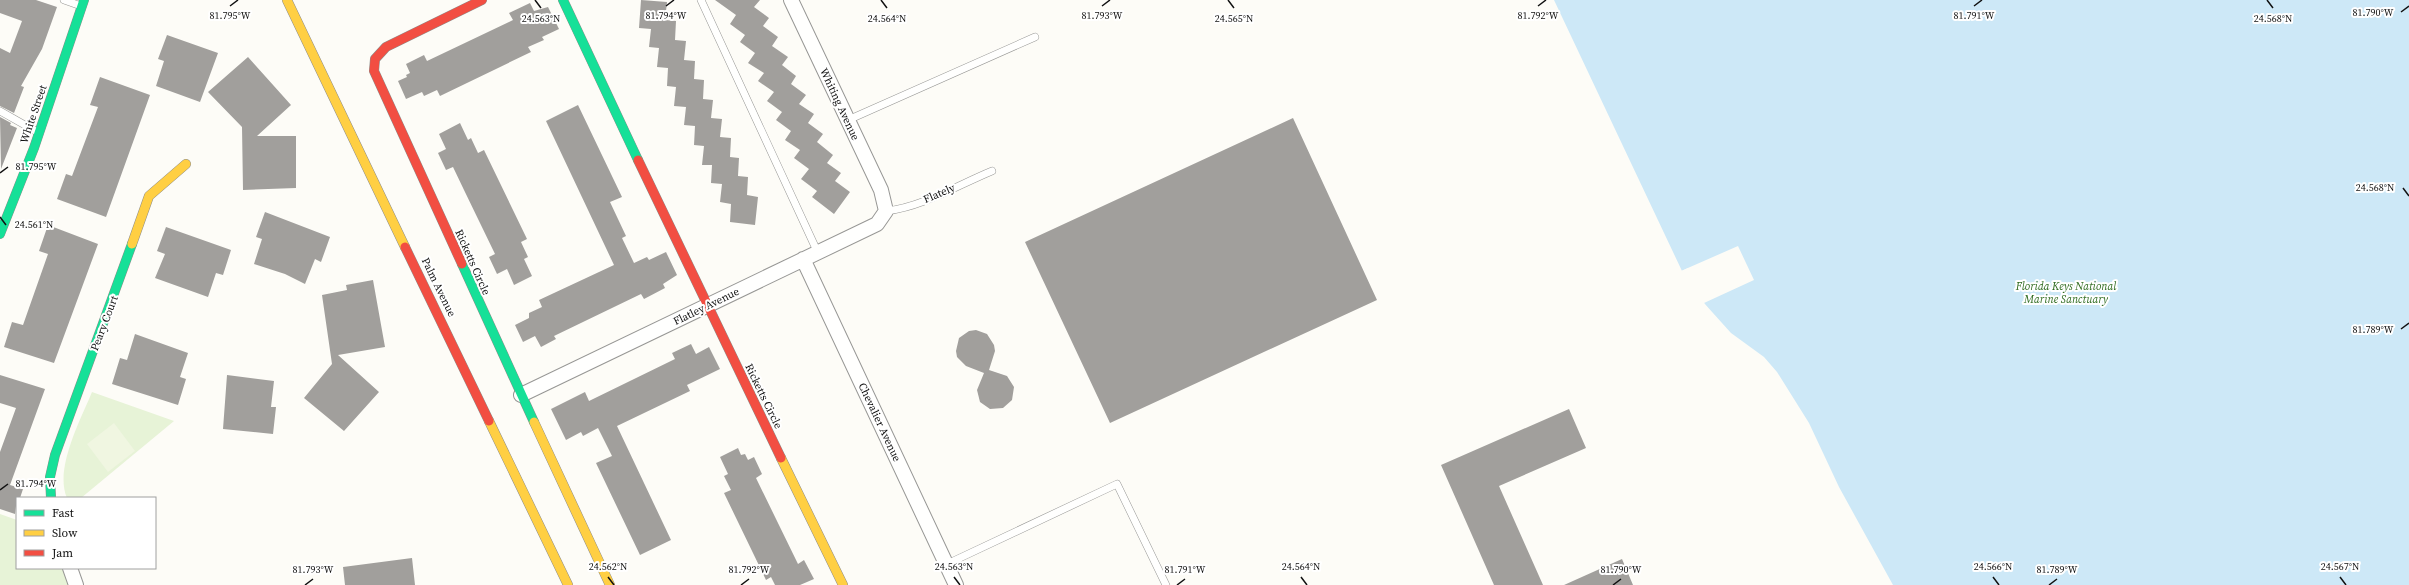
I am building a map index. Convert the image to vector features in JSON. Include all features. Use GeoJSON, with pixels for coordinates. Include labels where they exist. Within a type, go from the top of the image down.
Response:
{"type":"FeatureCollection","features":[{"type":"Feature","properties":{"kind":"street","name":"Palm Avenue"},"geometry":{"type":"LineString","coordinates":[[288,0],[568,585]]}},
{"type":"Feature","properties":{"kind":"street","name":"Ricketts Circle"},"geometry":{"type":"LineString","coordinates":[[482,0],[386,47],[375,58],[374,71],[521,395],[610,585]]}},
{"type":"Feature","properties":{"kind":"street","name":"Ricketts Circle"},"geometry":{"type":"LineString","coordinates":[[563,0],[707,306],[843,585]]}},
{"type":"Feature","properties":{"kind":"street","name":"Whiting Avenue"},"geometry":{"type":"LineString","coordinates":[[791,0],[881,190],[886,210]]}},
{"type":"Feature","properties":{"kind":"street","name":"White Street"},"geometry":{"type":"LineString","coordinates":[[0,234],[4,212],[39,133],[83,3]]}},
{"type":"Feature","properties":{"kind":"street","name":"Peary Court"},"geometry":{"type":"LineString","coordinates":[[51,497],[50,477],[55,455],[149,196],[186,164]]}},
{"type":"Feature","properties":{"kind":"street","name":"Flatley Avenue"},"geometry":{"type":"LineString","coordinates":[[521,395],[877,224],[886,210]]}},
{"type":"Feature","properties":{"kind":"street","name":"Chevalier Avenue"},"geometry":{"type":"LineString","coordinates":[[803,260],[956,585]]}},
{"type":"Feature","properties":{"kind":"street"},"geometry":{"type":"LineString","coordinates":[[70,569],[76,585]]}},
{"type":"Feature","properties":{"kind":"lane"},"geometry":{"type":"LineString","coordinates":[[64,0],[83,3]]}},
{"type":"Feature","properties":{"kind":"lane"},"geometry":{"type":"LineString","coordinates":[[701,0],[818,252]]}},
{"type":"Feature","properties":{"kind":"lane"},"geometry":{"type":"LineString","coordinates":[[848,120],[1035,37]]}},
{"type":"Feature","properties":{"kind":"lane"},"geometry":{"type":"LineString","coordinates":[[0,111],[39,133]]}},
{"type":"Feature","properties":{"kind":"lane","name":"Flately"},"geometry":{"type":"LineString","coordinates":[[886,210],[899,209],[992,171]]}},
{"type":"Feature","properties":{"kind":"lane"},"geometry":{"type":"LineString","coordinates":[[946,564],[1117,484],[1166,585]]}},
{"type":"Feature","properties":{"kind":"green space"},"geometry":{"type":"Polygon","coordinates":[[[92,392],[174,421],[82,497],[67,497],[64,486],[64,473],[70,444],[92,392]]]}},
{"type":"Feature","properties":{"kind":"green space"},"geometry":{"type":"Polygon","coordinates":[[[114,423],[135,451],[108,472],[87,444],[114,423]]]}},
{"type":"Feature","properties":{"kind":"green space"},"geometry":{"type":"Polygon","coordinates":[[[0,514],[16,520],[16,569],[64,569],[70,585],[0,585],[0,514]]]}},
{"type":"Feature","properties":{"kind":"water","name":"Florida Keys National Marine Sanctuary"},"geometry":{"type":"Polygon","coordinates":[[[1554,0],[2409,0],[2409,585],[1881,585],[1799,417],[1768,370],[1731,341],[1704,303],[1688,268],[1682,271],[1554,0]]]}},
{"type":"Feature","properties":{"kind":"pier"},"geometry":{"type":"Polygon","coordinates":[[[1738,246],[1754,280],[1704,303],[1731,333],[1764,357],[1777,372],[1809,423],[1839,487],[1893,585],[1879,585],[1797,418],[1766,372],[1729,342],[1697,306],[1697,304],[1701,302],[1687,271],[1681,271],[1738,246]]]}},
{"type":"Feature","properties":{"kind":"building"},"geometry":{"type":"Polygon","coordinates":[[[0,0],[36,0],[57,7],[42,49],[21,86],[24,87],[14,113],[0,106],[0,48],[10,53],[22,21],[0,13],[0,0]]]}},
{"type":"Feature","properties":{"kind":"building"},"geometry":{"type":"Polygon","coordinates":[[[641,0],[667,2],[665,20],[676,21],[675,40],[686,41],[684,60],[695,61],[694,79],[704,80],[703,99],[713,100],[711,118],[722,119],[720,137],[731,138],[730,157],[739,158],[738,176],[748,177],[747,195],[758,197],[755,225],[730,222],[731,204],[720,202],[722,184],[711,183],[712,165],[702,165],[704,146],[694,145],[695,126],[684,125],[686,107],[674,106],[676,87],[667,86],[668,68],[657,67],[659,48],[649,47],[651,29],[639,28],[641,0]]]}},
{"type":"Feature","properties":{"kind":"building"},"geometry":{"type":"Polygon","coordinates":[[[715,0],[760,0],[754,7],[769,18],[763,26],[778,37],[772,46],[788,57],[782,65],[796,76],[791,84],[806,95],[799,104],[814,114],[808,123],[823,134],[817,142],[833,155],[827,163],[841,173],[835,181],[850,192],[834,214],[812,197],[817,191],[801,179],[809,169],[794,158],[800,150],[785,140],[791,131],[776,120],[782,112],[767,101],[774,92],[758,81],[764,73],[748,63],[755,53],[740,42],[745,35],[730,24],[736,15],[715,0]]]}},
{"type":"Feature","properties":{"kind":"building"},"geometry":{"type":"Polygon","coordinates":[[[530,3],[534,11],[548,7],[559,29],[542,37],[544,40],[528,47],[531,52],[440,96],[437,90],[424,96],[422,92],[406,99],[398,81],[407,77],[406,75],[410,73],[406,64],[424,55],[427,61],[513,20],[509,13],[530,3]]]}},
{"type":"Feature","properties":{"kind":"building"},"geometry":{"type":"Polygon","coordinates":[[[167,35],[218,53],[200,102],[156,86],[164,61],[158,59],[167,35]]]}},
{"type":"Feature","properties":{"kind":"building"},"geometry":{"type":"Polygon","coordinates":[[[248,57],[291,105],[257,136],[296,136],[296,188],[243,190],[242,127],[208,92],[248,57]]]}},
{"type":"Feature","properties":{"kind":"building"},"geometry":{"type":"Polygon","coordinates":[[[100,77],[150,95],[106,217],[57,199],[66,174],[72,176],[98,107],[90,105],[100,77]]]}},
{"type":"Feature","properties":{"kind":"building"},"geometry":{"type":"Polygon","coordinates":[[[578,105],[622,197],[610,202],[626,236],[622,238],[634,263],[647,257],[649,260],[666,252],[677,275],[663,284],[665,288],[644,299],[641,294],[554,336],[556,339],[541,347],[535,336],[523,342],[515,325],[529,318],[529,313],[542,307],[539,300],[614,265],[546,121],[578,105]]]}},
{"type":"Feature","properties":{"kind":"building"},"geometry":{"type":"Polygon","coordinates":[[[0,117],[11,123],[10,125],[17,128],[1,169],[0,117]]]}},
{"type":"Feature","properties":{"kind":"building"},"geometry":{"type":"Polygon","coordinates":[[[1293,118],[1377,300],[1110,423],[1025,242],[1293,118]]]}},
{"type":"Feature","properties":{"kind":"building"},"geometry":{"type":"Polygon","coordinates":[[[460,123],[468,140],[471,138],[478,153],[484,150],[527,239],[521,242],[528,257],[524,259],[532,276],[514,285],[507,269],[497,274],[489,257],[495,254],[453,167],[446,170],[438,153],[446,149],[439,134],[460,123]]]}},
{"type":"Feature","properties":{"kind":"building"},"geometry":{"type":"Polygon","coordinates":[[[265,212],[330,237],[321,262],[315,259],[305,284],[285,274],[254,264],[262,239],[256,237],[265,212]]]}},
{"type":"Feature","properties":{"kind":"building"},"geometry":{"type":"Polygon","coordinates":[[[48,225],[98,244],[54,363],[4,347],[12,322],[23,325],[48,254],[39,251],[48,225]]]}},
{"type":"Feature","properties":{"kind":"building"},"geometry":{"type":"Polygon","coordinates":[[[166,227],[231,250],[223,275],[216,273],[208,297],[155,278],[165,254],[157,251],[166,227]]]}},
{"type":"Feature","properties":{"kind":"building"},"geometry":{"type":"Polygon","coordinates":[[[373,280],[385,347],[338,355],[379,392],[344,431],[304,398],[332,364],[322,295],[347,290],[346,285],[373,280]]]}},
{"type":"Feature","properties":{"kind":"building"},"geometry":{"type":"Polygon","coordinates":[[[976,330],[987,334],[994,345],[995,351],[989,370],[1007,376],[1014,387],[1012,400],[1003,408],[990,409],[980,402],[977,390],[984,373],[966,366],[957,357],[956,351],[959,338],[969,331],[976,330]]]}},
{"type":"Feature","properties":{"kind":"building"},"geometry":{"type":"Polygon","coordinates":[[[135,334],[188,353],[180,377],[186,379],[178,405],[112,384],[120,358],[127,360],[135,334]]]}},
{"type":"Feature","properties":{"kind":"building"},"geometry":{"type":"Polygon","coordinates":[[[691,344],[696,354],[709,347],[720,369],[687,385],[690,391],[617,426],[671,540],[640,555],[596,463],[612,456],[598,428],[583,436],[581,432],[566,440],[551,409],[585,392],[589,401],[675,359],[672,353],[691,344]]]}},
{"type":"Feature","properties":{"kind":"building"},"geometry":{"type":"Polygon","coordinates":[[[0,375],[45,389],[10,485],[23,489],[20,497],[16,497],[15,514],[0,509],[0,452],[16,408],[0,403],[0,375]]]}},
{"type":"Feature","properties":{"kind":"building"},"geometry":{"type":"Polygon","coordinates":[[[227,375],[274,381],[271,407],[276,407],[273,434],[223,429],[227,375]]]}},
{"type":"Feature","properties":{"kind":"building"},"geometry":{"type":"Polygon","coordinates":[[[1569,409],[1586,448],[1499,486],[1543,585],[1494,585],[1441,465],[1569,409]]]}},
{"type":"Feature","properties":{"kind":"building"},"geometry":{"type":"Polygon","coordinates":[[[738,448],[741,455],[745,454],[748,460],[754,457],[762,474],[756,478],[798,564],[804,560],[814,579],[800,585],[775,585],[771,577],[766,580],[724,493],[731,490],[724,476],[728,474],[720,457],[738,448]]]}},
{"type":"Feature","properties":{"kind":"building"},"geometry":{"type":"Polygon","coordinates":[[[412,558],[415,585],[345,585],[343,567],[412,558]]]}},
{"type":"Feature","properties":{"kind":"building"},"geometry":{"type":"Polygon","coordinates":[[[1622,559],[1633,585],[1564,585],[1622,559]]]}},
{"type":"Feature","properties":{"kind":"traffic: fast"},"geometry":{"type":"LineString","coordinates":[[0,234],[34,148],[84,0]]}},
{"type":"Feature","properties":{"kind":"traffic: fast"},"geometry":{"type":"LineString","coordinates":[[563,0],[638,160]]}},
{"type":"Feature","properties":{"kind":"traffic: fast"},"geometry":{"type":"LineString","coordinates":[[51,497],[50,477],[55,455],[132,244]]}},
{"type":"Feature","properties":{"kind":"traffic: fast"},"geometry":{"type":"LineString","coordinates":[[462,264],[534,422]]}},
{"type":"Feature","properties":{"kind":"traffic: slow"},"geometry":{"type":"LineString","coordinates":[[287,0],[405,247]]}},
{"type":"Feature","properties":{"kind":"traffic: slow"},"geometry":{"type":"LineString","coordinates":[[132,244],[149,196],[186,164]]}},
{"type":"Feature","properties":{"kind":"traffic: slow"},"geometry":{"type":"LineString","coordinates":[[489,421],[568,585]]}},
{"type":"Feature","properties":{"kind":"traffic: slow"},"geometry":{"type":"LineString","coordinates":[[534,422],[610,585]]}},
{"type":"Feature","properties":{"kind":"traffic: slow"},"geometry":{"type":"LineString","coordinates":[[781,458],[843,585]]}},
{"type":"Feature","properties":{"kind":"traffic: jam"},"geometry":{"type":"LineString","coordinates":[[462,264],[374,71],[375,59],[386,47],[482,0]]}},
{"type":"Feature","properties":{"kind":"traffic: jam"},"geometry":{"type":"LineString","coordinates":[[638,160],[781,458]]}},
{"type":"Feature","properties":{"kind":"traffic: jam"},"geometry":{"type":"LineString","coordinates":[[405,247],[489,421]]}}]}
